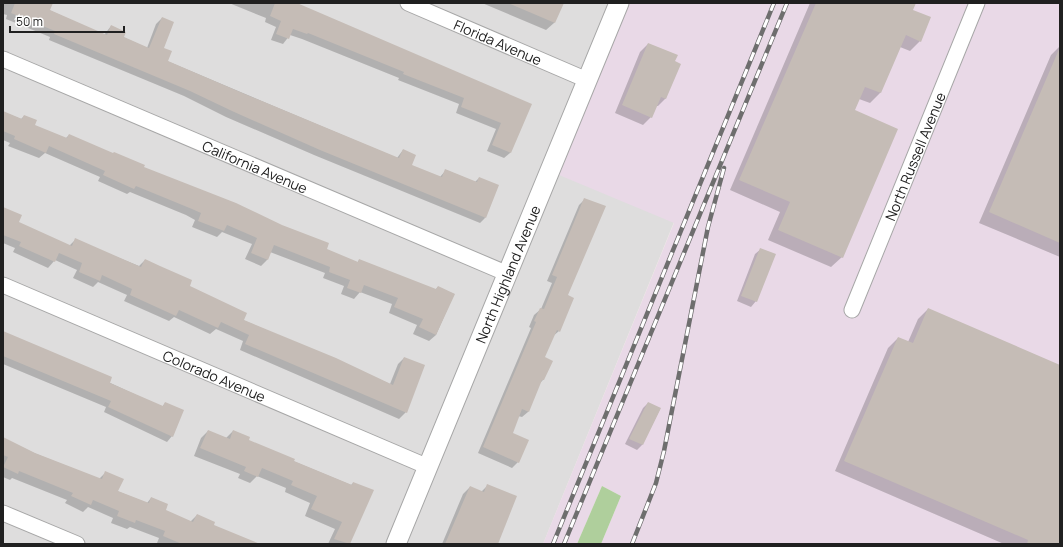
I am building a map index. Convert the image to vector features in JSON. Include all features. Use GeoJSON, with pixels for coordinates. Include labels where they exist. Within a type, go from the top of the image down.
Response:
{"type":"FeatureCollection","features":[{"type":"Feature","properties":{"kind":"street","name":"Florida Avenue"},"geometry":{"type":"LineString","coordinates":[[408,3],[587,80]]}},
{"type":"Feature","properties":{"kind":"street","name":"North Highland Avenue"},"geometry":{"type":"LineString","coordinates":[[396,544],[426,466],[508,274],[619,3]]}},
{"type":"Feature","properties":{"kind":"street","name":"North Russell Avenue"},"geometry":{"type":"LineString","coordinates":[[852,310],[977,3]]}},
{"type":"Feature","properties":{"kind":"street","name":"California Avenue"},"geometry":{"type":"LineString","coordinates":[[3,59],[508,274]]}},
{"type":"Feature","properties":{"kind":"street","name":"Colorado Avenue"},"geometry":{"type":"LineString","coordinates":[[3,285],[426,466]]}},
{"type":"Feature","properties":{"kind":"street"},"geometry":{"type":"LineString","coordinates":[[3,512],[77,544]]}},
{"type":"Feature","properties":{"kind":"shaded area"},"geometry":{"type":"Polygon","coordinates":[[[3,3],[628,3],[559,174],[674,222],[543,544],[3,544],[3,3]]]}},
{"type":"Feature","properties":{"kind":"shaded area"},"geometry":{"type":"Polygon","coordinates":[[[628,3],[1060,3],[1060,544],[601,544],[621,496],[602,486],[577,544],[543,544],[674,223],[559,175],[628,3]]]}},
{"type":"Feature","properties":{"kind":"green space"},"geometry":{"type":"Polygon","coordinates":[[[602,486],[621,496],[601,544],[577,544],[602,486]]]}},
{"type":"Feature","properties":{"kind":"building"},"geometry":{"type":"Polygon","coordinates":[[[15,3],[53,3],[50,10],[107,35],[111,25],[126,32],[124,37],[149,48],[162,17],[174,22],[164,48],[172,51],[168,61],[399,158],[403,149],[416,155],[412,165],[442,177],[445,169],[477,182],[479,177],[499,185],[486,218],[320,150],[190,91],[54,34],[55,31],[11,13],[15,3]]]}},
{"type":"Feature","properties":{"kind":"building"},"geometry":{"type":"Polygon","coordinates":[[[275,3],[297,3],[532,104],[511,153],[492,145],[501,123],[461,107],[464,98],[403,74],[404,72],[308,33],[307,34],[293,29],[289,39],[276,34],[281,21],[270,16],[275,3]]]}},
{"type":"Feature","properties":{"kind":"building"},"geometry":{"type":"Polygon","coordinates":[[[508,3],[564,3],[555,23],[508,3]]]}},
{"type":"Feature","properties":{"kind":"building"},"geometry":{"type":"Polygon","coordinates":[[[816,3],[916,3],[913,10],[931,17],[921,42],[906,35],[881,93],[865,87],[855,110],[898,129],[843,258],[778,230],[790,202],[739,180],[816,3]]]}},
{"type":"Feature","properties":{"kind":"building"},"geometry":{"type":"Polygon","coordinates":[[[648,43],[678,55],[675,61],[681,64],[666,99],[661,97],[652,118],[622,105],[648,43]]]}},
{"type":"Feature","properties":{"kind":"building"},"geometry":{"type":"Polygon","coordinates":[[[1060,47],[1060,243],[989,212],[1060,47]]]}},
{"type":"Feature","properties":{"kind":"building"},"geometry":{"type":"Polygon","coordinates":[[[3,111],[22,119],[24,115],[37,120],[35,125],[67,138],[69,134],[145,165],[144,167],[236,203],[282,225],[329,243],[327,249],[358,262],[359,259],[436,289],[438,286],[455,294],[436,335],[419,327],[423,319],[394,307],[398,298],[364,285],[361,293],[347,288],[350,280],[329,272],[330,267],[274,245],[268,260],[251,253],[257,238],[227,225],[224,231],[198,221],[201,213],[136,186],[134,189],[103,175],[105,171],[49,146],[46,153],[14,139],[15,136],[3,131],[3,111]]]}},
{"type":"Feature","properties":{"kind":"building"},"geometry":{"type":"Polygon","coordinates":[[[584,198],[606,206],[568,295],[574,298],[560,332],[557,330],[545,357],[553,361],[544,380],[542,380],[529,412],[522,409],[513,433],[529,440],[519,463],[483,447],[536,322],[534,321],[540,308],[544,309],[557,277],[552,275],[584,198]]]}},
{"type":"Feature","properties":{"kind":"building"},"geometry":{"type":"Polygon","coordinates":[[[3,207],[22,215],[19,222],[72,246],[75,238],[141,267],[145,259],[192,280],[190,286],[247,313],[244,320],[336,358],[393,385],[404,357],[425,365],[407,413],[245,344],[249,335],[221,322],[218,328],[179,310],[176,316],[130,295],[132,289],[102,275],[100,281],[79,272],[82,263],[59,253],[55,262],[19,246],[21,242],[3,235],[3,207]]]}},
{"type":"Feature","properties":{"kind":"building"},"geometry":{"type":"Polygon","coordinates":[[[760,248],[776,254],[757,302],[741,296],[760,248]]]}},
{"type":"Feature","properties":{"kind":"building"},"geometry":{"type":"Polygon","coordinates":[[[928,308],[1060,365],[1060,544],[1027,544],[1028,540],[844,461],[898,337],[913,343],[928,308]]]}},
{"type":"Feature","properties":{"kind":"building"},"geometry":{"type":"Polygon","coordinates":[[[3,331],[112,377],[110,383],[163,406],[165,402],[184,410],[173,437],[108,407],[111,401],[3,356],[3,331]]]}},
{"type":"Feature","properties":{"kind":"building"},"geometry":{"type":"Polygon","coordinates":[[[648,402],[661,408],[643,445],[629,439],[648,402]]]}},
{"type":"Feature","properties":{"kind":"building"},"geometry":{"type":"Polygon","coordinates":[[[208,430],[230,439],[233,430],[250,437],[249,440],[295,459],[294,461],[352,485],[353,482],[374,490],[350,544],[334,539],[342,522],[311,509],[317,496],[291,485],[293,481],[262,468],[258,477],[244,471],[246,467],[200,448],[208,430]]]}},
{"type":"Feature","properties":{"kind":"building"},"geometry":{"type":"Polygon","coordinates":[[[3,437],[35,453],[102,479],[105,471],[124,479],[118,491],[149,503],[151,497],[168,504],[166,510],[193,522],[197,514],[215,522],[214,525],[260,544],[182,544],[163,536],[165,531],[136,520],[135,523],[117,516],[119,511],[93,500],[91,505],[71,496],[73,493],[19,471],[18,474],[3,467],[8,457],[3,455],[3,437]]]}},
{"type":"Feature","properties":{"kind":"building"},"geometry":{"type":"Polygon","coordinates":[[[487,484],[517,496],[498,544],[445,544],[470,486],[484,492],[487,484]]]}},
{"type":"Feature","properties":{"kind":"railway"},"geometry":{"type":"LineString","coordinates":[[553,544],[774,3]]}},
{"type":"Feature","properties":{"kind":"railway"},"geometry":{"type":"LineString","coordinates":[[564,544],[787,3]]}},
{"type":"Feature","properties":{"kind":"railway"},"geometry":{"type":"LineString","coordinates":[[632,544],[656,483],[664,451],[708,227],[724,168]]}}]}
